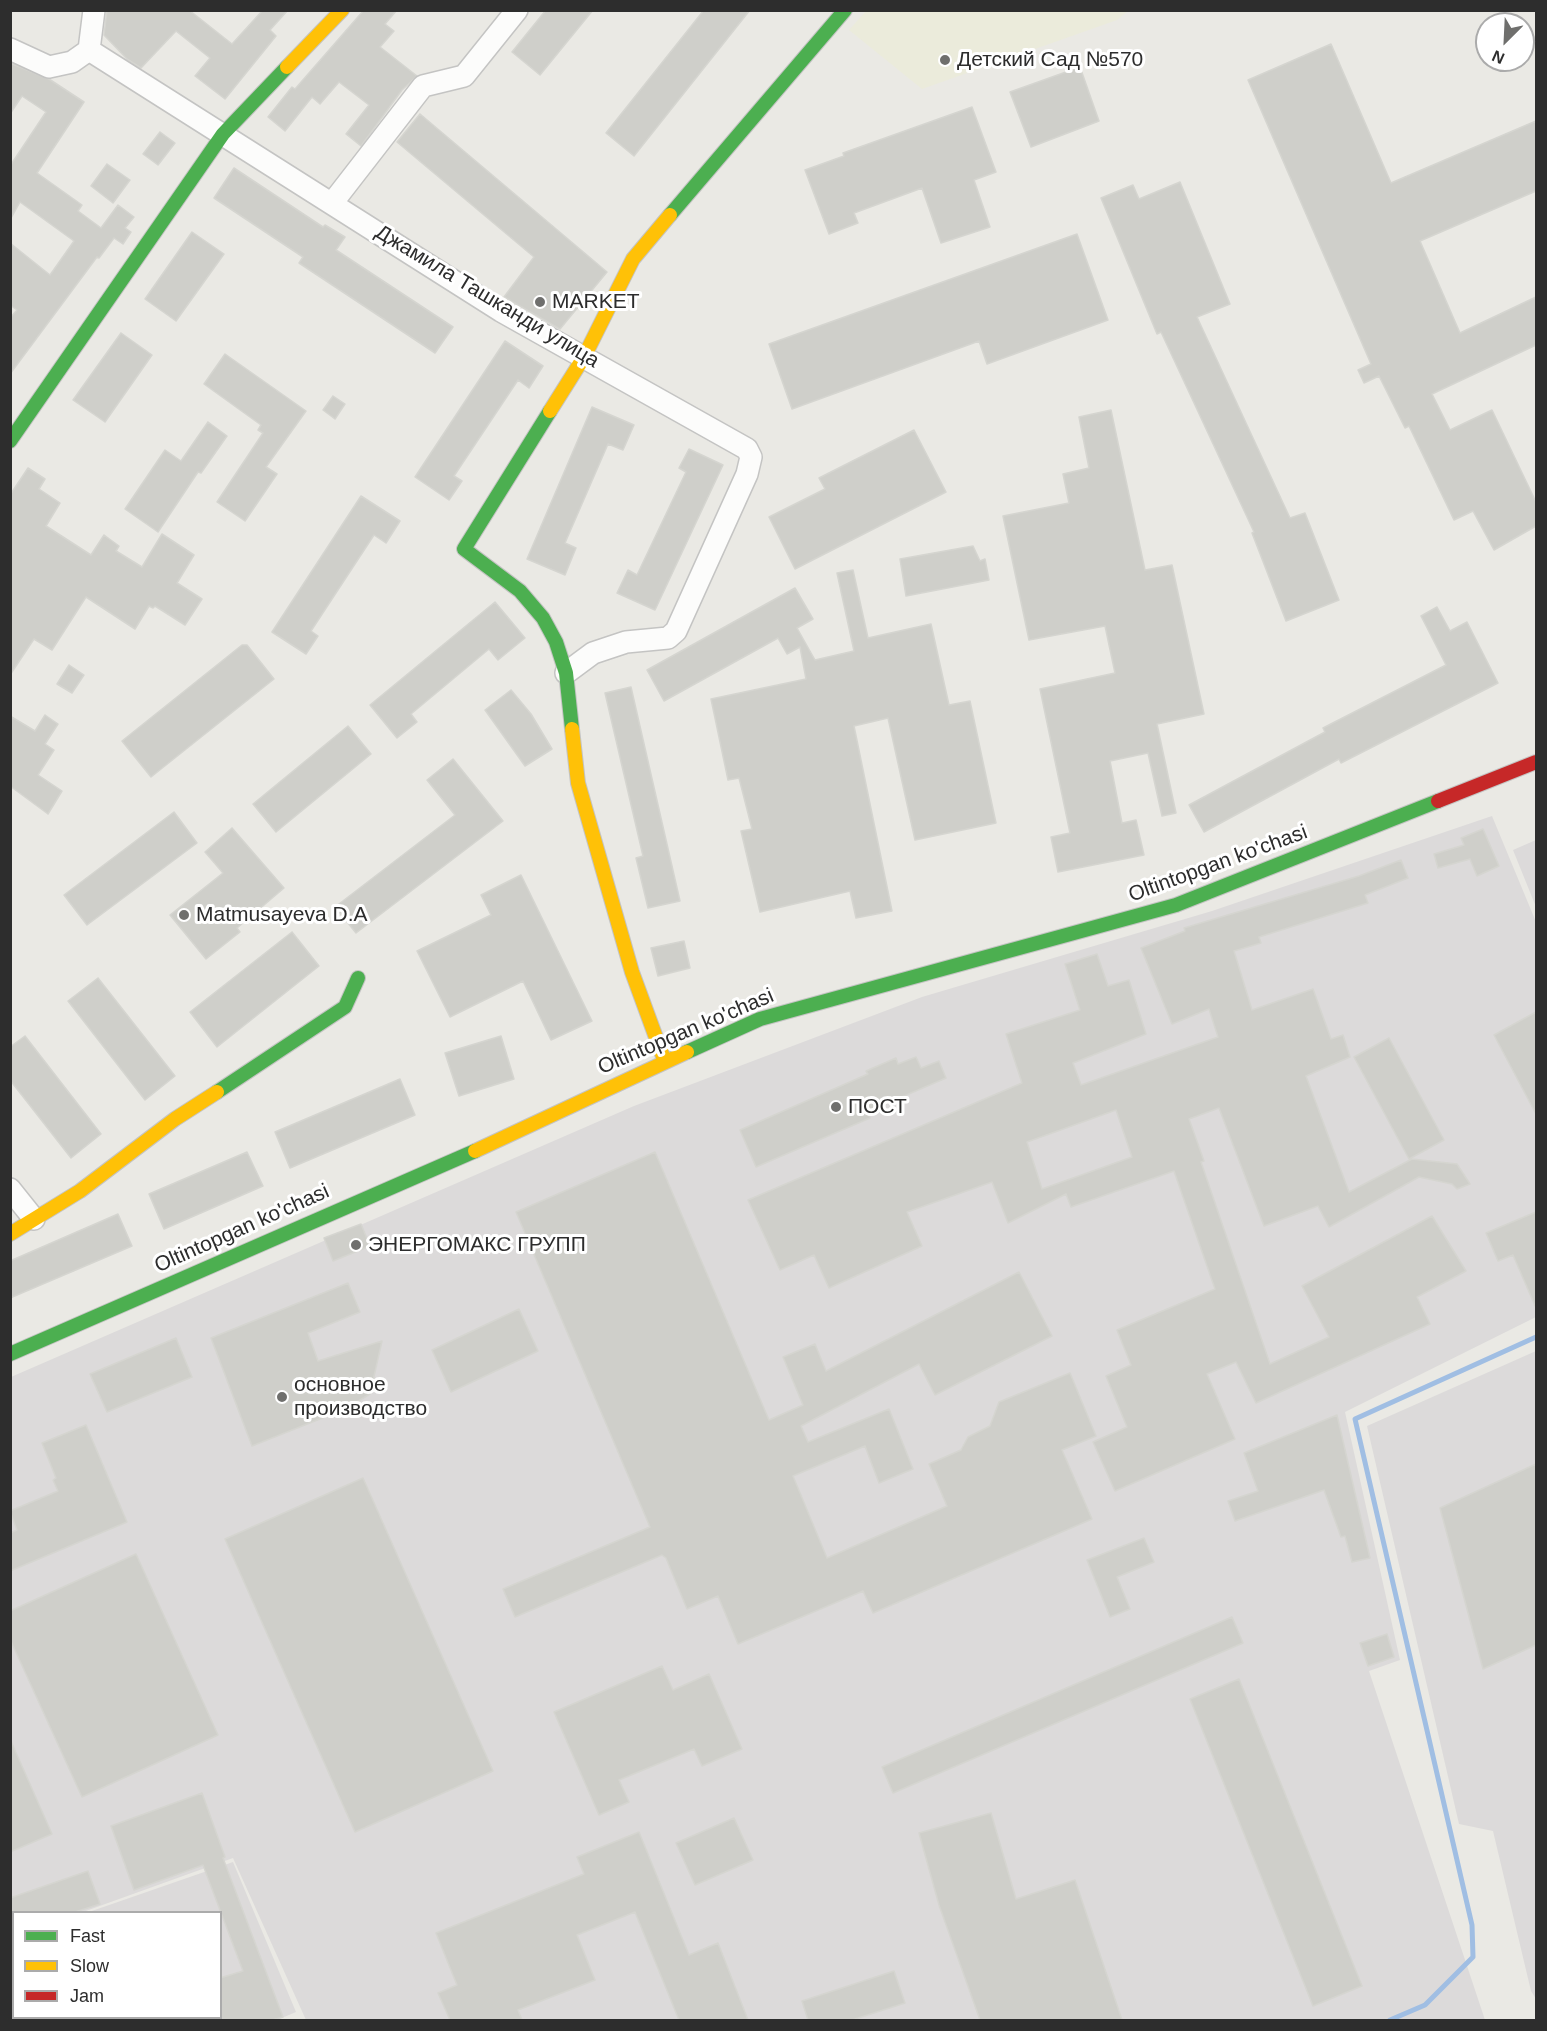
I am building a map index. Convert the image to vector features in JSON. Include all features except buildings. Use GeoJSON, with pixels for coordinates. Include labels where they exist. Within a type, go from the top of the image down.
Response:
{"type":"FeatureCollection","features":[{"type":"Feature","properties":{"kind":"street"},"geometry":{"type":"LineString","coordinates":[[10,49],[49,68],[72,62],[89,50],[94,10]]}},
{"type":"Feature","properties":{"kind":"street"},"geometry":{"type":"LineString","coordinates":[[10,441],[223,134],[342,10]]}},
{"type":"Feature","properties":{"kind":"street"},"geometry":{"type":"LineString","coordinates":[[333,202],[423,86],[464,76],[518,10]]}},
{"type":"Feature","properties":{"kind":"street"},"geometry":{"type":"LineString","coordinates":[[664,1062],[632,972],[578,783],[566,673],[556,642],[543,618],[520,591],[464,549],[584,357],[633,260],[845,10]]}},
{"type":"Feature","properties":{"kind":"street","name":"Джамила Ташканди улица"},"geometry":{"type":"LineString","coordinates":[[89,50],[333,202],[501,311],[747,449],[751,457],[747,474],[676,631],[668,638],[626,642],[593,652],[566,673]]}},
{"type":"Feature","properties":{"kind":"street","name":"Oltintopgan ko'chasi"},"geometry":{"type":"LineString","coordinates":[[10,1354],[465,1155],[760,1019],[1176,905],[1536,762]]}},
{"type":"Feature","properties":{"kind":"street"},"geometry":{"type":"LineString","coordinates":[[10,1234],[80,1191],[175,1119],[345,1007],[358,978]]}},
{"type":"Feature","properties":{"kind":"street"},"geometry":{"type":"LineString","coordinates":[[10,1189],[34,1219]]}},
{"type":"Feature","properties":{"kind":"shaded area","name":"Детский Сад №570"},"geometry":{"type":"Polygon","coordinates":[[[866,11],[1128,11],[1117,20],[922,89],[849,30],[866,11]]]}},
{"type":"Feature","properties":{"kind":"shaded area"},"geometry":{"type":"Polygon","coordinates":[[[1492,816],[1536,922],[1536,1317],[1345,1412],[1400,1660],[1369,1671],[1485,2020],[306,2020],[233,1858],[86,1911],[12,1911],[11,1939],[11,1377],[634,1106],[922,997],[1212,911],[1492,816]]]}},
{"type":"Feature","properties":{"kind":"shaded area"},"geometry":{"type":"Polygon","coordinates":[[[1536,840],[1536,907],[1513,850],[1536,840]]]}},
{"type":"Feature","properties":{"kind":"shaded area"},"geometry":{"type":"Polygon","coordinates":[[[1536,1351],[1536,1999],[1531,1991],[1493,1831],[1459,1824],[1367,1426],[1536,1351]]]}},
{"type":"Feature","properties":{"kind":"shaded area"},"geometry":{"type":"Polygon","coordinates":[[[233,1862],[296,2012],[277,2020],[11,2020],[10,1941],[12,1940],[12,2019],[222,2019],[222,1911],[92,1911],[233,1862]]]}},
{"type":"Feature","properties":{"kind":"waterway"},"geometry":{"type":"LineString","coordinates":[[1390,2020],[1425,2005],[1473,1957],[1472,1925],[1355,1419],[1536,1337]]}},
{"type":"Feature","properties":{"kind":"traffic: fast"},"geometry":{"type":"LineString","coordinates":[[670,215],[845,10]]}},
{"type":"Feature","properties":{"kind":"traffic: fast"},"geometry":{"type":"LineString","coordinates":[[10,441],[223,134],[287,67]]}},
{"type":"Feature","properties":{"kind":"traffic: fast"},"geometry":{"type":"LineString","coordinates":[[550,411],[464,549],[520,591],[543,618],[556,642],[566,673],[572,729]]}},
{"type":"Feature","properties":{"kind":"traffic: fast"},"geometry":{"type":"LineString","coordinates":[[687,1052],[760,1019],[1176,905],[1438,801]]}},
{"type":"Feature","properties":{"kind":"traffic: fast"},"geometry":{"type":"LineString","coordinates":[[217,1092],[345,1007],[358,978]]}},
{"type":"Feature","properties":{"kind":"traffic: fast"},"geometry":{"type":"LineString","coordinates":[[10,1354],[475,1151]]}},
{"type":"Feature","properties":{"kind":"traffic: slow"},"geometry":{"type":"LineString","coordinates":[[287,67],[342,10]]}},
{"type":"Feature","properties":{"kind":"traffic: slow"},"geometry":{"type":"LineString","coordinates":[[550,411],[584,357],[633,259],[670,215]]}},
{"type":"Feature","properties":{"kind":"traffic: slow"},"geometry":{"type":"LineString","coordinates":[[572,729],[578,783],[632,972],[665,1062]]}},
{"type":"Feature","properties":{"kind":"traffic: slow"},"geometry":{"type":"LineString","coordinates":[[475,1151],[687,1052]]}},
{"type":"Feature","properties":{"kind":"traffic: slow"},"geometry":{"type":"LineString","coordinates":[[10,1234],[80,1191],[175,1119],[217,1092]]}},
{"type":"Feature","properties":{"kind":"traffic: jam"},"geometry":{"type":"LineString","coordinates":[[1438,801],[1536,762]]}},
{"type":"Feature","properties":{"kind":"place","name":"Детский Сад №570"},"geometry":{"type":"Point","coordinates":[945,60]}},
{"type":"Feature","properties":{"kind":"place","name":"MARKET"},"geometry":{"type":"Point","coordinates":[540,302]}},
{"type":"Feature","properties":{"kind":"place","name":"Matmusayeva D.A"},"geometry":{"type":"Point","coordinates":[184,915]}},
{"type":"Feature","properties":{"kind":"place","name":"ПОСТ"},"geometry":{"type":"Point","coordinates":[836,1107]}},
{"type":"Feature","properties":{"kind":"place","name":"ЭНЕРГОМАКС ГРУПП"},"geometry":{"type":"Point","coordinates":[356,1245]}},
{"type":"Feature","properties":{"kind":"place","name":"основное производство"},"geometry":{"type":"Point","coordinates":[282,1397]}}]}
